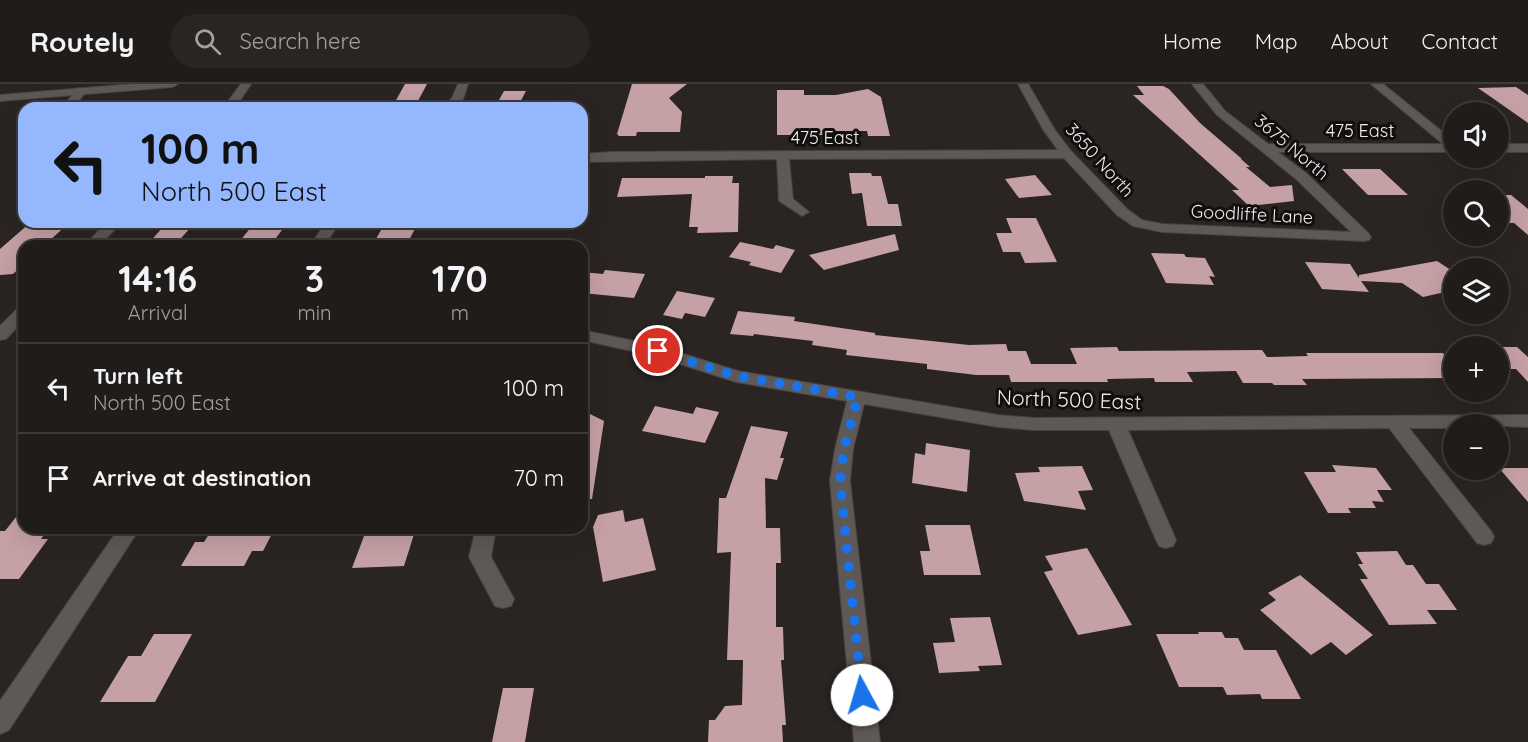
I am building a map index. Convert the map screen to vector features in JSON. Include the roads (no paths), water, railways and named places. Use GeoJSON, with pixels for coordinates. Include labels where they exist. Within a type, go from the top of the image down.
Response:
{"type":"FeatureCollection","features":[{"type":"Feature","properties":{"kind":"street"},"geometry":{"type":"LineString","coordinates":[[0,98],[173,84]]}},
{"type":"Feature","properties":{"kind":"street"},"geometry":{"type":"LineString","coordinates":[[233,102],[246,84]]}},
{"type":"Feature","properties":{"kind":"street"},"geometry":{"type":"LineString","coordinates":[[454,102],[463,84]]}},
{"type":"Feature","properties":{"kind":"street","name":"3650 North"},"geometry":{"type":"LineString","coordinates":[[1023,84],[1050,131],[1067,154],[1122,213],[1138,223]]}},
{"type":"Feature","properties":{"kind":"street","name":"3675 North"},"geometry":{"type":"LineString","coordinates":[[1197,84],[1221,112],[1301,176],[1364,237]]}},
{"type":"Feature","properties":{"kind":"street"},"geometry":{"type":"LineString","coordinates":[[1376,84],[1443,138]]}},
{"type":"Feature","properties":{"kind":"street"},"geometry":{"type":"LineString","coordinates":[[73,102],[81,91]]}},
{"type":"Feature","properties":{"kind":"street","name":"475 East"},"geometry":{"type":"LineString","coordinates":[[1266,148],[1443,147]]}},
{"type":"Feature","properties":{"kind":"street"},"geometry":{"type":"LineString","coordinates":[[1509,148],[1528,148]]}},
{"type":"Feature","properties":{"kind":"street","name":"475 East"},"geometry":{"type":"LineString","coordinates":[[588,158],[1067,154]]}},
{"type":"Feature","properties":{"kind":"street"},"geometry":{"type":"LineString","coordinates":[[783,155],[786,201],[802,212]]}},
{"type":"Feature","properties":{"kind":"street","name":"Goodliffe Lane"},"geometry":{"type":"LineString","coordinates":[[1138,223],[1162,228],[1364,237]]}},
{"type":"Feature","properties":{"kind":"street"},"geometry":{"type":"LineString","coordinates":[[97,240],[109,228]]}},
{"type":"Feature","properties":{"kind":"street"},"geometry":{"type":"LineString","coordinates":[[0,335],[18,317]]}},
{"type":"Feature","properties":{"kind":"street","name":"North 500 East"},"geometry":{"type":"LineString","coordinates":[[588,336],[658,351],[736,376],[998,422],[1034,424],[1528,422]]}},
{"type":"Feature","properties":{"kind":"street"},"geometry":{"type":"LineString","coordinates":[[858,397],[844,449],[840,481],[867,742]]}},
{"type":"Feature","properties":{"kind":"street"},"geometry":{"type":"LineString","coordinates":[[1395,423],[1484,537]]}},
{"type":"Feature","properties":{"kind":"street"},"geometry":{"type":"LineString","coordinates":[[1116,424],[1166,540]]}},
{"type":"Feature","properties":{"kind":"street"},"geometry":{"type":"LineString","coordinates":[[0,722],[126,534]]}},
{"type":"Feature","properties":{"kind":"street"},"geometry":{"type":"LineString","coordinates":[[485,534],[480,557],[503,599]]}}]}
